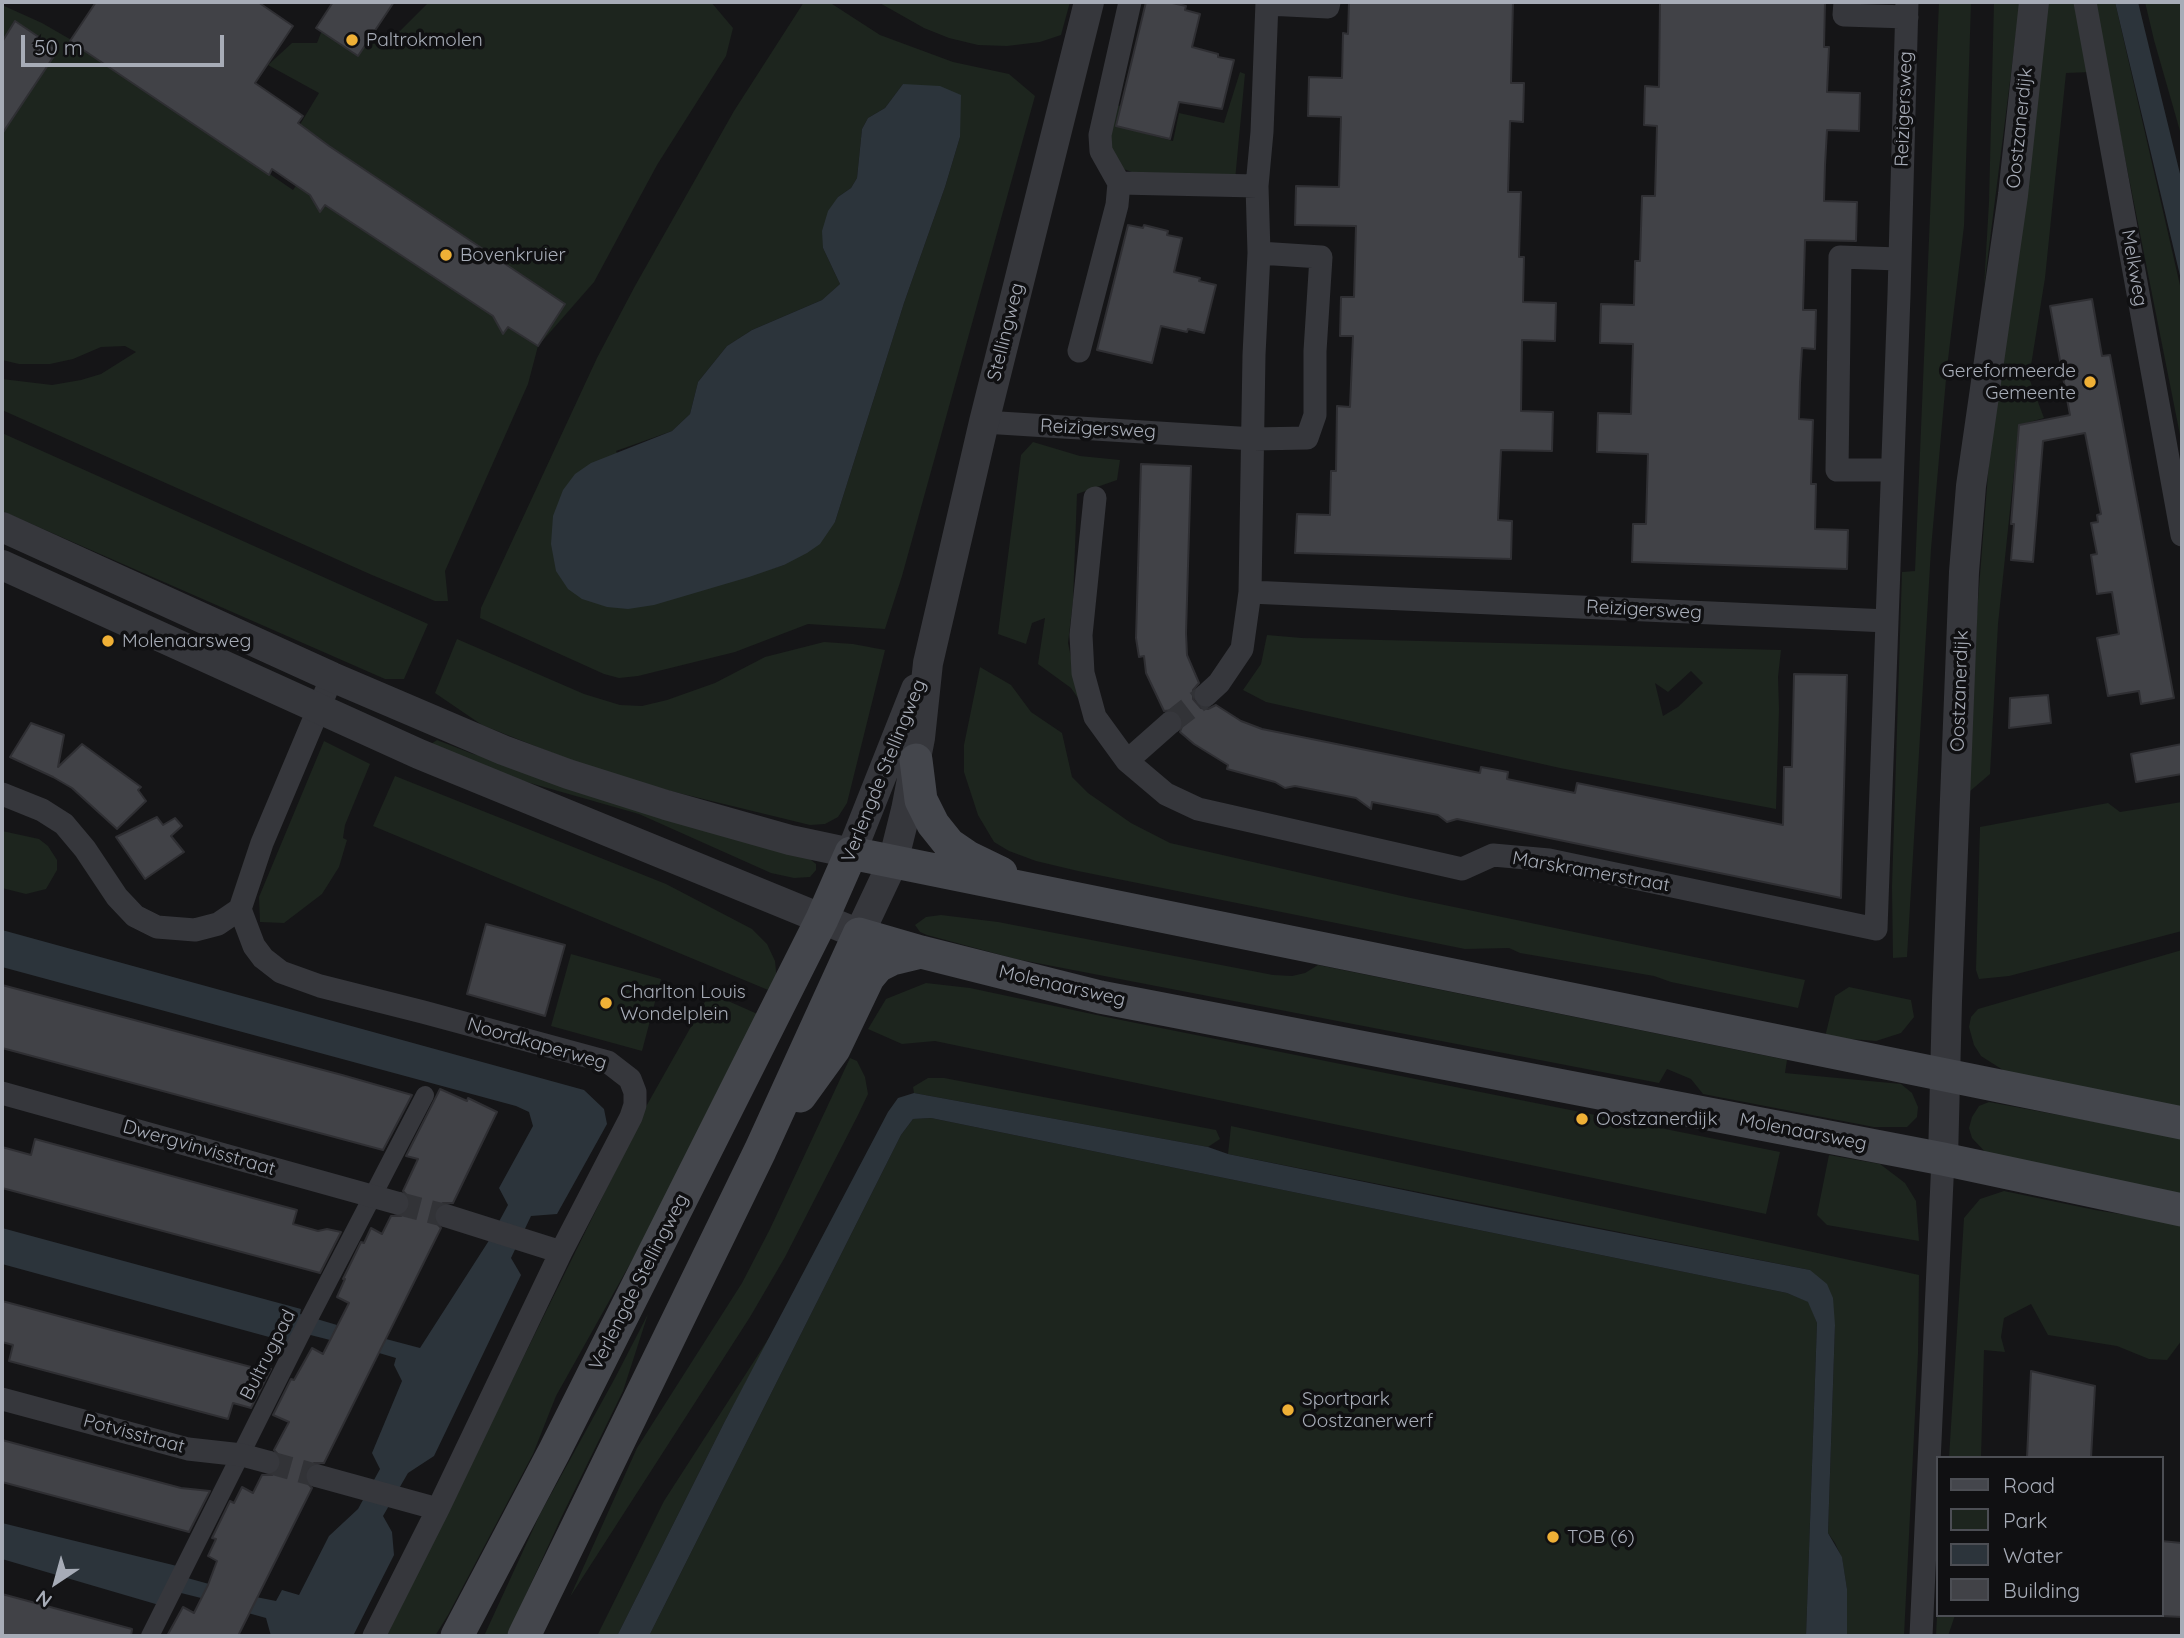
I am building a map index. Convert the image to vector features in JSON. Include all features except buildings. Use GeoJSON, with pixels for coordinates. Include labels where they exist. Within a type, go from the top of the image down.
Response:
{"type":"FeatureCollection","features":[{"type":"Feature","properties":{"kind":"main road"},"geometry":{"type":"LineString","coordinates":[[916,760],[921,800],[933,824],[949,844],[968,857],[1038,892]]}},
{"type":"Feature","properties":{"kind":"main road"},"geometry":{"type":"LineString","coordinates":[[851,853],[2182,1124]]}},
{"type":"Feature","properties":{"kind":"main road","name":"Verlengde Stellingweg"},"geometry":{"type":"LineString","coordinates":[[457,1636],[554,1452],[821,919],[851,853]]}},
{"type":"Feature","properties":{"kind":"main road","name":"Verlengde Stellingweg"},"geometry":{"type":"LineString","coordinates":[[524,1636],[760,1151],[859,934]]}},
{"type":"Feature","properties":{"kind":"main road","name":"Molenaarsweg"},"geometry":{"type":"LineString","coordinates":[[859,934],[1100,997],[1943,1159],[2182,1210]]}},
{"type":"Feature","properties":{"kind":"main road"},"geometry":{"type":"LineString","coordinates":[[760,1151],[834,1049],[868,978],[878,966],[892,959],[921,952]]}},
{"type":"Feature","properties":{"kind":"street","name":"Stellingweg"},"geometry":{"type":"LineString","coordinates":[[928,663],[984,422],[1089,2]]}},
{"type":"Feature","properties":{"kind":"street"},"geometry":{"type":"LineString","coordinates":[[1079,351],[1117,205],[1119,183],[1101,151],[1100,135],[1130,2]]}},
{"type":"Feature","properties":{"kind":"street"},"geometry":{"type":"LineString","coordinates":[[1206,695],[1219,682],[1242,649],[1250,592],[1254,355],[1259,253],[1257,187],[1267,3],[1328,7],[1329,2]]}},
{"type":"Feature","properties":{"kind":"street"},"geometry":{"type":"LineString","coordinates":[[1845,2],[1844,15],[1907,9]]}},
{"type":"Feature","properties":{"kind":"street","name":"Oostzanerdijk"},"geometry":{"type":"LineString","coordinates":[[1921,1636],[1947,1077],[1947,1000],[1965,559],[1971,486],[2013,195],[2034,2]]}},
{"type":"Feature","properties":{"kind":"street","name":"Melkweg"},"geometry":{"type":"LineString","coordinates":[[2085,2],[2182,535]]}},
{"type":"Feature","properties":{"kind":"street","name":"Reizigersweg"},"geometry":{"type":"LineString","coordinates":[[1250,592],[1887,621],[1907,9]]}},
{"type":"Feature","properties":{"kind":"street"},"geometry":{"type":"LineString","coordinates":[[1119,183],[1257,187]]}},
{"type":"Feature","properties":{"kind":"street","name":"Reizigersweg"},"geometry":{"type":"LineString","coordinates":[[984,422],[1254,439],[1307,438],[1315,415],[1315,351],[1321,257],[1259,253]]}},
{"type":"Feature","properties":{"kind":"street"},"geometry":{"type":"LineString","coordinates":[[1892,470],[1837,470],[1840,257],[1899,259]]}},
{"type":"Feature","properties":{"kind":"street","name":"Marskramerstraat"},"geometry":{"type":"LineString","coordinates":[[1095,498],[1081,635],[1083,673],[1095,717],[1128,761],[1166,794],[1198,810],[1462,869],[1493,855],[1549,860],[1876,929],[1887,621]]}},
{"type":"Feature","properties":{"kind":"street"},"geometry":{"type":"LineString","coordinates":[[2,527],[332,677],[503,750],[666,805],[790,840],[851,853]]}},
{"type":"Feature","properties":{"kind":"street","name":"Molenaarsweg"},"geometry":{"type":"LineString","coordinates":[[2,565],[419,754],[859,934]]}},
{"type":"Feature","properties":{"kind":"street","name":"Verlengde Stellingweg"},"geometry":{"type":"LineString","coordinates":[[859,934],[893,862],[916,760],[928,663]]}},
{"type":"Feature","properties":{"kind":"street","name":"Verlengde Stellingweg"},"geometry":{"type":"LineString","coordinates":[[851,853],[928,663]]}},
{"type":"Feature","properties":{"kind":"street"},"geometry":{"type":"LineString","coordinates":[[2,794],[43,810],[64,824],[85,849],[117,897],[135,916],[157,928],[195,930],[218,924],[240,909],[262,843],[332,677]]}},
{"type":"Feature","properties":{"kind":"street"},"geometry":{"type":"LineString","coordinates":[[1128,761],[1170,723]]}},
{"type":"Feature","properties":{"kind":"street","name":"Noordkaperweg"},"geometry":{"type":"LineString","coordinates":[[240,909],[254,946],[263,958],[281,972],[320,986],[608,1062],[630,1079],[635,1092],[631,1117],[561,1252],[374,1636]]}},
{"type":"Feature","properties":{"kind":"street","name":"Dwergvinvisstraat"},"geometry":{"type":"LineString","coordinates":[[2,1093],[397,1203]]}},
{"type":"Feature","properties":{"kind":"street","name":"Bultrugpad"},"geometry":{"type":"LineString","coordinates":[[150,1636],[300,1336],[425,1095]]}},
{"type":"Feature","properties":{"kind":"street"},"geometry":{"type":"LineString","coordinates":[[447,1216],[561,1252]]}},
{"type":"Feature","properties":{"kind":"street","name":"Potvisstraat"},"geometry":{"type":"LineString","coordinates":[[2,1399],[188,1449],[242,1455],[268,1462]]}},
{"type":"Feature","properties":{"kind":"street"},"geometry":{"type":"LineString","coordinates":[[318,1476],[438,1509]]}},
{"type":"Feature","properties":{"kind":"green space"},"geometry":{"type":"Polygon","coordinates":[[[333,2],[339,2],[384,47],[429,2],[711,2],[733,28],[726,56],[657,165],[594,282],[538,346],[528,384],[445,571],[448,601],[435,601],[372,575],[2,410],[2,379],[52,385],[81,380],[101,374],[136,352],[125,346],[101,347],[73,359],[50,364],[19,364],[2,360],[2,5],[42,23],[87,49],[293,190],[305,173],[281,156],[319,93],[268,65],[292,43],[317,43],[333,2]]]}},
{"type":"Feature","properties":{"kind":"green space"},"geometry":{"type":"Polygon","coordinates":[[[804,2],[829,2],[880,35],[953,62],[1009,74],[1035,96],[885,629],[808,624],[735,652],[638,676],[619,678],[604,674],[480,618],[481,608],[597,358],[734,111],[804,2]],[[903,84],[885,108],[868,118],[862,129],[857,178],[851,188],[838,197],[823,248],[840,284],[822,300],[752,330],[727,346],[698,382],[690,414],[672,431],[616,451],[694,591],[784,565],[835,522],[904,303],[945,187],[960,137],[960,115],[903,84]]]}},
{"type":"Feature","properties":{"kind":"green space"},"geometry":{"type":"Polygon","coordinates":[[[878,2],[1070,2],[1061,35],[1040,42],[1007,46],[978,45],[949,38],[924,28],[878,2]]]}},
{"type":"Feature","properties":{"kind":"green space"},"geometry":{"type":"Polygon","coordinates":[[[1939,2],[1971,2],[1964,226],[1947,368],[1931,549],[1907,957],[1893,958],[1892,887],[1902,572],[1915,571],[1939,2]]]}},
{"type":"Feature","properties":{"kind":"green space"},"geometry":{"type":"Polygon","coordinates":[[[1994,2],[2020,2],[1984,287],[1989,202],[1994,2]]]}},
{"type":"Feature","properties":{"kind":"green space"},"geometry":{"type":"Polygon","coordinates":[[[2048,2],[2077,2],[2091,72],[2066,73],[2045,278],[2029,378],[2044,418],[2019,425],[1998,624],[1990,774],[1969,792],[1977,613],[1991,436],[2048,2]]]}},
{"type":"Feature","properties":{"kind":"green space"},"geometry":{"type":"Polygon","coordinates":[[[2094,2],[2115,2],[2182,294],[2182,445],[2094,2]]]}},
{"type":"Feature","properties":{"kind":"green space"},"geometry":{"type":"Polygon","coordinates":[[[2145,2],[2182,2],[2182,138],[2154,40],[2145,2]]]}},
{"type":"Feature","properties":{"kind":"green space"},"geometry":{"type":"Polygon","coordinates":[[[1240,72],[1245,74],[1235,180],[1143,176],[1118,167],[1107,141],[1111,104],[1121,106],[1117,126],[1173,141],[1179,113],[1224,123],[1240,72]]]}},
{"type":"Feature","properties":{"kind":"green space"},"geometry":{"type":"Polygon","coordinates":[[[2,433],[428,624],[404,679],[385,679],[2,511],[2,433]]]}},
{"type":"Feature","properties":{"kind":"green space"},"geometry":{"type":"Polygon","coordinates":[[[1033,442],[1080,456],[1120,460],[1117,480],[1077,494],[1073,601],[1068,643],[1080,701],[1071,688],[1038,664],[1045,618],[1032,623],[1026,644],[998,634],[1021,455],[1033,442]]]}},
{"type":"Feature","properties":{"kind":"green space"},"geometry":{"type":"Polygon","coordinates":[[[1267,635],[1781,650],[1778,677],[1776,809],[1560,768],[1266,702],[1243,690],[1261,664],[1267,635]],[[1691,671],[1668,692],[1655,683],[1663,716],[1678,707],[1703,683],[1691,671]]]}},
{"type":"Feature","properties":{"kind":"green space"},"geometry":{"type":"Polygon","coordinates":[[[457,639],[584,694],[620,705],[642,706],[715,683],[765,657],[824,642],[885,650],[847,803],[838,817],[825,824],[810,825],[646,785],[578,763],[482,725],[435,693],[457,639]]]}},
{"type":"Feature","properties":{"kind":"green space"},"geometry":{"type":"Polygon","coordinates":[[[980,667],[1011,685],[1031,712],[1062,733],[1072,777],[1088,793],[1131,823],[1170,843],[1406,897],[1805,980],[1798,1008],[1671,982],[1654,976],[1520,953],[1509,948],[1465,949],[1078,871],[1009,851],[994,842],[978,815],[964,772],[964,745],[980,667]]]}},
{"type":"Feature","properties":{"kind":"green space"},"geometry":{"type":"Polygon","coordinates":[[[437,740],[473,754],[519,763],[805,855],[816,864],[816,870],[810,877],[794,878],[771,873],[639,814],[516,779],[431,744],[437,740]]]}},
{"type":"Feature","properties":{"kind":"green space"},"geometry":{"type":"Polygon","coordinates":[[[324,741],[370,764],[345,825],[343,838],[347,840],[339,867],[322,894],[284,923],[260,922],[259,897],[324,741]]]}},
{"type":"Feature","properties":{"kind":"green space"},"geometry":{"type":"Polygon","coordinates":[[[395,776],[666,884],[752,929],[767,944],[775,961],[777,982],[773,992],[373,826],[395,776]]]}},
{"type":"Feature","properties":{"kind":"green space"},"geometry":{"type":"Polygon","coordinates":[[[2182,802],[2182,931],[2009,976],[1979,979],[1976,970],[1980,827],[2108,803],[2120,812],[2182,802]]]}},
{"type":"Feature","properties":{"kind":"green space"},"geometry":{"type":"Polygon","coordinates":[[[2,831],[39,839],[48,846],[57,860],[57,870],[46,889],[26,894],[2,888],[2,831]]]}},
{"type":"Feature","properties":{"kind":"green space"},"geometry":{"type":"Polygon","coordinates":[[[941,915],[998,922],[1273,975],[1292,976],[1305,973],[1318,965],[1787,1060],[1785,1073],[1901,1084],[1912,1093],[1918,1107],[1917,1117],[1907,1127],[1874,1127],[1703,1094],[1691,1079],[1667,1069],[1659,1083],[1016,959],[927,935],[920,932],[915,925],[926,917],[941,915]]]}},
{"type":"Feature","properties":{"kind":"green space"},"geometry":{"type":"Polygon","coordinates":[[[2182,950],[2182,1113],[2014,1077],[1981,1056],[1974,1045],[1969,1027],[1971,1017],[1978,1009],[2182,950]]]}},
{"type":"Feature","properties":{"kind":"green space","name":"Charlton Louis Wondelplein"},"geometry":{"type":"Polygon","coordinates":[[[571,954],[661,979],[642,1051],[551,1026],[571,954]]]}},
{"type":"Feature","properties":{"kind":"green space"},"geometry":{"type":"Polygon","coordinates":[[[926,983],[970,988],[1780,1152],[1766,1214],[935,1041],[902,1044],[868,1029],[886,999],[926,983]]]}},
{"type":"Feature","properties":{"kind":"green space"},"geometry":{"type":"Polygon","coordinates":[[[1849,987],[1911,1000],[1914,1017],[1901,1033],[1876,1041],[1825,1037],[1835,996],[1849,987]]]}},
{"type":"Feature","properties":{"kind":"green space"},"geometry":{"type":"Polygon","coordinates":[[[710,993],[762,1016],[743,1062],[556,1396],[533,1454],[435,1636],[386,1636],[639,1119],[710,993]]]}},
{"type":"Feature","properties":{"kind":"green space"},"geometry":{"type":"Polygon","coordinates":[[[850,1058],[857,1061],[865,1077],[868,1094],[785,1257],[750,1317],[570,1597],[637,1448],[742,1283],[850,1058]]]}},
{"type":"Feature","properties":{"kind":"green space"},"geometry":{"type":"Polygon","coordinates":[[[928,1078],[944,1078],[1216,1130],[1220,1139],[1208,1147],[914,1093],[913,1087],[928,1078]]]}},
{"type":"Feature","properties":{"kind":"green space"},"geometry":{"type":"Polygon","coordinates":[[[1989,1102],[2182,1138],[2182,1195],[1988,1155],[1972,1138],[1969,1128],[1979,1106],[1989,1102]]]}},
{"type":"Feature","properties":{"kind":"green space","name":"Sportpark Oostzanerwerf"},"geometry":{"type":"Polygon","coordinates":[[[931,1118],[1787,1293],[1809,1302],[1817,1323],[1806,1636],[649,1636],[901,1135],[913,1119],[931,1118]]]}},
{"type":"Feature","properties":{"kind":"green space"},"geometry":{"type":"Polygon","coordinates":[[[1231,1126],[1919,1275],[1918,1354],[1904,1636],[1847,1636],[1847,1589],[1842,1558],[1828,1533],[1835,1325],[1810,1270],[1228,1154],[1231,1126]]]}},
{"type":"Feature","properties":{"kind":"green space"},"geometry":{"type":"Polygon","coordinates":[[[1829,1155],[1880,1164],[1905,1183],[1916,1201],[1919,1241],[1827,1225],[1817,1215],[1829,1155]]]}},
{"type":"Feature","properties":{"kind":"green space"},"geometry":{"type":"Polygon","coordinates":[[[2004,1191],[2182,1224],[2182,1340],[2167,1360],[2149,1359],[2117,1346],[2048,1335],[2031,1304],[2004,1318],[2001,1337],[2005,1352],[1984,1350],[1981,1456],[1949,1456],[1964,1218],[1980,1199],[2004,1191]]]}},
{"type":"Feature","properties":{"kind":"green space"},"geometry":{"type":"Polygon","coordinates":[[[648,1314],[623,1391],[507,1636],[484,1636],[540,1514],[648,1314]]]}},
{"type":"Feature","properties":{"kind":"green space"},"geometry":{"type":"Polygon","coordinates":[[[776,1327],[725,1421],[617,1636],[597,1636],[664,1501],[776,1327]]]}},
{"type":"Feature","properties":{"kind":"green space"},"geometry":{"type":"Polygon","coordinates":[[[1937,1617],[1954,1617],[1948,1636],[1936,1636],[1937,1617]]]}},
{"type":"Feature","properties":{"kind":"water"},"geometry":{"type":"Polygon","coordinates":[[[2115,2],[2138,2],[2182,182],[2182,284],[2115,2]]]}},
{"type":"Feature","properties":{"kind":"water"},"geometry":{"type":"Polygon","coordinates":[[[903,84],[940,86],[961,95],[960,137],[835,522],[820,544],[807,553],[784,565],[749,577],[654,605],[628,609],[607,607],[582,599],[568,589],[556,571],[551,544],[553,516],[563,490],[575,474],[591,463],[672,431],[690,414],[698,382],[727,346],[752,330],[822,300],[840,284],[823,248],[822,231],[828,211],[857,178],[862,129],[868,118],[885,108],[903,84]]]}},
{"type":"Feature","properties":{"kind":"water"},"geometry":{"type":"Polygon","coordinates":[[[2,930],[584,1090],[604,1109],[607,1124],[557,1214],[531,1216],[511,1258],[521,1275],[434,1456],[408,1473],[383,1516],[392,1532],[394,1555],[353,1636],[271,1636],[266,1618],[248,1613],[256,1597],[276,1601],[282,1590],[299,1595],[329,1536],[358,1509],[380,1469],[372,1453],[402,1381],[394,1365],[396,1358],[379,1353],[386,1339],[420,1348],[488,1242],[508,1205],[499,1188],[533,1126],[529,1112],[516,1106],[2,967],[2,930]]]}},
{"type":"Feature","properties":{"kind":"water"},"geometry":{"type":"Polygon","coordinates":[[[914,1093],[1208,1147],[1228,1154],[1506,1211],[1810,1270],[1827,1284],[1833,1298],[1835,1325],[1828,1533],[1842,1557],[1847,1589],[1847,1636],[1806,1636],[1817,1323],[1808,1302],[1787,1293],[931,1118],[913,1119],[901,1135],[649,1636],[617,1636],[725,1421],[888,1112],[898,1098],[914,1093]]]}},
{"type":"Feature","properties":{"kind":"water"},"geometry":{"type":"Polygon","coordinates":[[[2,1228],[301,1309],[300,1314],[337,1325],[330,1340],[295,1331],[291,1343],[2,1264],[2,1228]]]}},
{"type":"Feature","properties":{"kind":"water"},"geometry":{"type":"Polygon","coordinates":[[[2,1523],[177,1566],[173,1574],[209,1584],[201,1598],[165,1589],[159,1605],[2,1559],[2,1523]]]}},
{"type":"Feature","properties":{"kind":"tunnel"},"geometry":{"type":"LineString","coordinates":[[1170,723],[1206,695]]}},
{"type":"Feature","properties":{"kind":"tunnel"},"geometry":{"type":"LineString","coordinates":[[397,1203],[447,1216]]}},
{"type":"Feature","properties":{"kind":"tunnel"},"geometry":{"type":"LineString","coordinates":[[268,1462],[318,1476]]}},
{"type":"Feature","properties":{"kind":"place","name":"Paltrokmolen"},"geometry":{"type":"Point","coordinates":[352,40]}},
{"type":"Feature","properties":{"kind":"place","name":"Bovenkruier"},"geometry":{"type":"Point","coordinates":[446,255]}},
{"type":"Feature","properties":{"kind":"place","name":"Gereformeerde Gemeente"},"geometry":{"type":"Point","coordinates":[2090,382]}},
{"type":"Feature","properties":{"kind":"place","name":"Molenaarsweg"},"geometry":{"type":"Point","coordinates":[108,641]}},
{"type":"Feature","properties":{"kind":"place","name":"Charlton Louis Wondelplein"},"geometry":{"type":"Point","coordinates":[606,1003]}},
{"type":"Feature","properties":{"kind":"place","name":"Oostzanerdijk"},"geometry":{"type":"Point","coordinates":[1582,1119]}},
{"type":"Feature","properties":{"kind":"place","name":"Sportpark Oostzanerwerf"},"geometry":{"type":"Point","coordinates":[1288,1410]}},
{"type":"Feature","properties":{"kind":"place","name":"TOB (6)"},"geometry":{"type":"Point","coordinates":[1553,1537]}}]}
